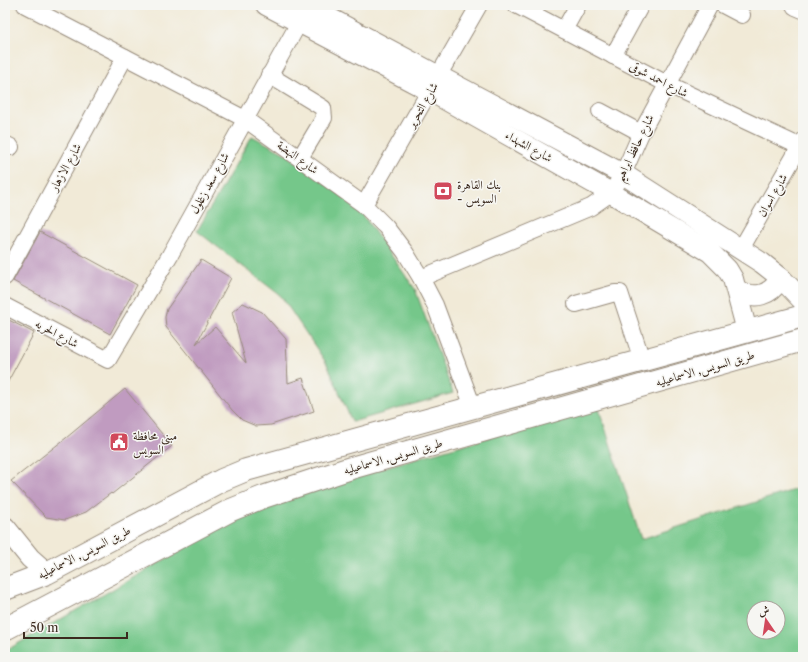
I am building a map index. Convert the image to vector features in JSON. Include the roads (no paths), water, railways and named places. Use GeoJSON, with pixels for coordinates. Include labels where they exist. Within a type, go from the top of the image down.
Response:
{"type":"FeatureCollection","features":[{"type":"Feature","properties":{"kind":"main road","name":"طريق السويس, الاسماعيليه"},"geometry":{"type":"LineString","coordinates":[[5,589],[47,573],[215,484],[252,468],[803,316]]}},
{"type":"Feature","properties":{"kind":"main road","name":"طريق السويس, الاسماعيليه"},"geometry":{"type":"LineString","coordinates":[[5,629],[231,510],[263,497],[351,468],[803,340]]}},
{"type":"Feature","properties":{"kind":"main road"},"geometry":{"type":"LineString","coordinates":[[252,468],[251,475],[254,487],[263,497]]}},
{"type":"Feature","properties":{"kind":"main road"},"geometry":{"type":"LineString","coordinates":[[215,484],[221,486],[230,496],[231,510]]}},
{"type":"Feature","properties":{"kind":"street","name":"شارع النهضة"},"geometry":{"type":"LineString","coordinates":[[25,5],[245,119],[364,205],[386,227],[405,252],[421,278],[435,305],[473,407]]}},
{"type":"Feature","properties":{"kind":"street","name":"شارع الشهداء"},"geometry":{"type":"LineString","coordinates":[[266,5],[305,10],[434,83],[611,193],[710,252],[727,269],[737,290],[747,331]]}},
{"type":"Feature","properties":{"kind":"street","name":"شارع التحرير"},"geometry":{"type":"LineString","coordinates":[[364,205],[479,5]]}},
{"type":"Feature","properties":{"kind":"street","name":"شارع احمد شوقى"},"geometry":{"type":"LineString","coordinates":[[516,5],[667,84],[802,145]]}},
{"type":"Feature","properties":{"kind":"street"},"geometry":{"type":"LineString","coordinates":[[564,30],[578,5]]}},
{"type":"Feature","properties":{"kind":"street"},"geometry":{"type":"LineString","coordinates":[[613,56],[641,5]]}},
{"type":"Feature","properties":{"kind":"street","name":"شارع حافظ ابراهيم"},"geometry":{"type":"LineString","coordinates":[[421,278],[591,207],[611,193],[623,174],[641,133],[710,5]]}},
{"type":"Feature","properties":{"kind":"street"},"geometry":{"type":"LineString","coordinates":[[723,5],[742,15]]}},
{"type":"Feature","properties":{"kind":"street"},"geometry":{"type":"LineString","coordinates":[[796,5],[803,8]]}},
{"type":"Feature","properties":{"kind":"street","name":"شارع سعد زغلول"},"geometry":{"type":"LineString","coordinates":[[108,360],[170,255],[305,10]]}},
{"type":"Feature","properties":{"kind":"street","name":"شارع الازهار"},"geometry":{"type":"LineString","coordinates":[[5,277],[125,57]]}},
{"type":"Feature","properties":{"kind":"street"},"geometry":{"type":"LineString","coordinates":[[269,75],[323,108],[324,118],[300,158]]}},
{"type":"Feature","properties":{"kind":"street","name":"شارع الشهداء"},"geometry":{"type":"LineString","coordinates":[[434,83],[623,174],[742,249],[781,278],[803,301]]}},
{"type":"Feature","properties":{"kind":"street"},"geometry":{"type":"LineString","coordinates":[[600,111],[641,133]]}},
{"type":"Feature","properties":{"kind":"street","name":"شارع اسوان"},"geometry":{"type":"LineString","coordinates":[[742,249],[802,145]]}},
{"type":"Feature","properties":{"kind":"street"},"geometry":{"type":"LineString","coordinates":[[737,290],[746,295],[757,296],[767,293],[776,287],[781,278]]}},
{"type":"Feature","properties":{"kind":"street"},"geometry":{"type":"LineString","coordinates":[[576,304],[615,293],[620,293],[623,297],[642,360]]}},
{"type":"Feature","properties":{"kind":"street","name":"شارع الحريه"},"geometry":{"type":"LineString","coordinates":[[5,306],[108,360]]}},
{"type":"Feature","properties":{"kind":"street"},"geometry":{"type":"LineString","coordinates":[[5,527],[30,558],[47,573]]}},
{"type":"Feature","properties":{"kind":"place","name":"بنك القاهرة - السويس"},"geometry":{"type":"Point","coordinates":[443,191]}},
{"type":"Feature","properties":{"kind":"place","name":"مبنى محافظة السويس"},"geometry":{"type":"Point","coordinates":[119,442]}}]}
